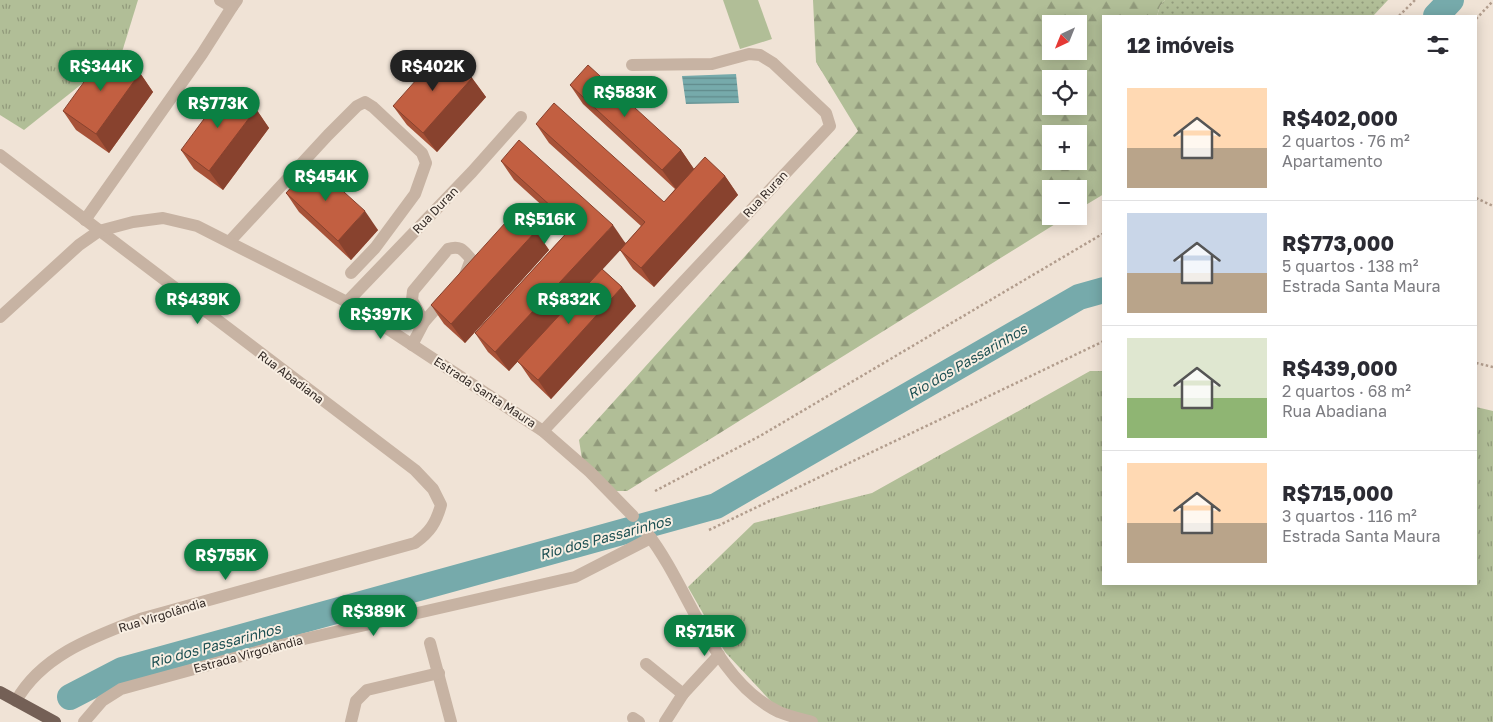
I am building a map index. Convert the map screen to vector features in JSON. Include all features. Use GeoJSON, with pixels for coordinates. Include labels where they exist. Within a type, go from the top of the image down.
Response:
{"type":"FeatureCollection","features":[{"type":"Feature","properties":{"kind":"main road"},"geometry":{"type":"LineString","coordinates":[[0,692],[55,722]]}},
{"type":"Feature","properties":{"kind":"street"},"geometry":{"type":"LineString","coordinates":[[85,220],[202,54],[234,4],[220,0]]}},
{"type":"Feature","properties":{"kind":"street","name":"Rua Ruran"},"geometry":{"type":"LineString","coordinates":[[543,431],[830,126],[826,112],[773,63],[760,55],[749,54],[712,64],[632,65]]}},
{"type":"Feature","properties":{"kind":"street"},"geometry":{"type":"LineString","coordinates":[[230,241],[357,106],[365,102],[373,107],[422,153],[426,163],[415,194],[375,248],[351,273]]}},
{"type":"Feature","properties":{"kind":"street","name":"Rua Duran"},"geometry":{"type":"LineString","coordinates":[[347,302],[472,172],[521,117]]}},
{"type":"Feature","properties":{"kind":"street","name":"Rua Abadiana"},"geometry":{"type":"LineString","coordinates":[[0,155],[414,470]]}},
{"type":"Feature","properties":{"kind":"street","name":"Estrada Santa Maura"},"geometry":{"type":"LineString","coordinates":[[0,317],[79,244],[99,231],[133,222],[163,218],[197,226],[230,241],[347,302],[543,431],[590,472],[633,516]]}},
{"type":"Feature","properties":{"kind":"street"},"geometry":{"type":"LineString","coordinates":[[412,345],[424,322],[465,275],[471,259],[461,248],[456,246],[448,249],[413,291],[412,300],[424,322]]}},
{"type":"Feature","properties":{"kind":"street","name":"Rua Virgolândia"},"geometry":{"type":"LineString","coordinates":[[16,701],[25,685],[45,665],[98,635],[140,620],[415,543],[430,532],[437,519],[441,505],[433,489],[414,470]]}},
{"type":"Feature","properties":{"kind":"street","name":"Estrada Virgolândia"},"geometry":{"type":"LineString","coordinates":[[84,722],[102,700],[128,687],[304,639],[575,578],[649,536],[719,654]]}},
{"type":"Feature","properties":{"kind":"street"},"geometry":{"type":"LineString","coordinates":[[430,643],[451,722]]}},
{"type":"Feature","properties":{"kind":"street"},"geometry":{"type":"LineString","coordinates":[[665,722],[684,694],[719,654],[748,690],[776,717],[812,722]]}},
{"type":"Feature","properties":{"kind":"street"},"geometry":{"type":"LineString","coordinates":[[646,664],[684,694]]}},
{"type":"Feature","properties":{"kind":"street"},"geometry":{"type":"LineString","coordinates":[[351,722],[356,701],[367,690],[439,673]]}},
{"type":"Feature","properties":{"kind":"path"},"geometry":{"type":"LineString","coordinates":[[1400,15],[1415,0]]}},
{"type":"Feature","properties":{"kind":"path"},"geometry":{"type":"LineString","coordinates":[[1477,18],[1493,1]]}},
{"type":"Feature","properties":{"kind":"path"},"geometry":{"type":"LineString","coordinates":[[1477,198],[1493,206]]}},
{"type":"Feature","properties":{"kind":"path"},"geometry":{"type":"LineString","coordinates":[[655,491],[760,436],[1102,234]]}},
{"type":"Feature","properties":{"kind":"path"},"geometry":{"type":"LineString","coordinates":[[709,530],[1102,342]]}},
{"type":"Feature","properties":{"kind":"path"},"geometry":{"type":"LineString","coordinates":[[1477,363],[1493,367]]}},
{"type":"Feature","properties":{"kind":"green space"},"geometry":{"type":"Polygon","coordinates":[[[0,0],[138,0],[122,52],[24,130],[0,115],[0,0]]]}},
{"type":"Feature","properties":{"kind":"green space"},"geometry":{"type":"Polygon","coordinates":[[[723,0],[758,0],[772,39],[740,49],[723,0]]]}},
{"type":"Feature","properties":{"kind":"green space"},"geometry":{"type":"Polygon","coordinates":[[[813,0],[1165,0],[1160,6],[1157,15],[1102,15],[1102,195],[1087,204],[1087,180],[1042,180],[1042,225],[1054,225],[627,491],[614,491],[582,459],[579,440],[858,131],[816,62],[813,0]]]}},
{"type":"Feature","properties":{"kind":"green space"},"geometry":{"type":"Polygon","coordinates":[[[1165,0],[1388,0],[1374,15],[1157,15],[1160,6],[1165,0]]]}},
{"type":"Feature","properties":{"kind":"green space"},"geometry":{"type":"Polygon","coordinates":[[[1090,371],[1102,371],[1102,585],[1477,585],[1477,407],[1493,411],[1493,722],[813,722],[780,711],[725,652],[688,587],[754,523],[872,493],[1090,371]]]}},
{"type":"Feature","properties":{"kind":"water"},"geometry":{"type":"Polygon","coordinates":[[[736,74],[739,103],[686,104],[682,76],[736,74]]]}},
{"type":"Feature","properties":{"kind":"building"},"geometry":{"type":"Polygon","coordinates":[[[107,50],[140,73],[96,134],[63,111],[107,50]]]}},
{"type":"Feature","properties":{"kind":"building"},"geometry":{"type":"Polygon","coordinates":[[[442,51],[472,78],[423,133],[393,106],[442,51]]]}},
{"type":"Feature","properties":{"kind":"building"},"geometry":{"type":"Polygon","coordinates":[[[588,65],[681,150],[662,170],[570,85],[588,65]]]}},
{"type":"Feature","properties":{"kind":"building"},"geometry":{"type":"Polygon","coordinates":[[[227,88],[256,109],[209,171],[181,150],[227,88]]]}},
{"type":"Feature","properties":{"kind":"building"},"geometry":{"type":"Polygon","coordinates":[[[554,103],[664,202],[705,157],[725,176],[641,268],[620,250],[645,222],[536,124],[554,103]]]}},
{"type":"Feature","properties":{"kind":"building"},"geometry":{"type":"Polygon","coordinates":[[[519,140],[613,225],[495,352],[475,333],[573,226],[501,161],[519,140]]]}},
{"type":"Feature","properties":{"kind":"building"},"geometry":{"type":"Polygon","coordinates":[[[313,164],[365,211],[338,241],[286,193],[313,164]]]}},
{"type":"Feature","properties":{"kind":"building"},"geometry":{"type":"Polygon","coordinates":[[[515,212],[536,231],[451,324],[431,305],[515,212]]]}},
{"type":"Feature","properties":{"kind":"building"},"geometry":{"type":"Polygon","coordinates":[[[602,269],[622,287],[538,380],[517,361],[602,269]]]}},
{"type":"Feature","properties":{"kind":"waterway","name":"Rio dos Passarinhos"},"geometry":{"type":"LineString","coordinates":[[1437,15],[1451,0]]}},
{"type":"Feature","properties":{"kind":"waterway","name":"Rio dos Passarinhos"},"geometry":{"type":"LineString","coordinates":[[70,697],[122,670],[716,506],[1079,297],[1102,291]]}}]}
